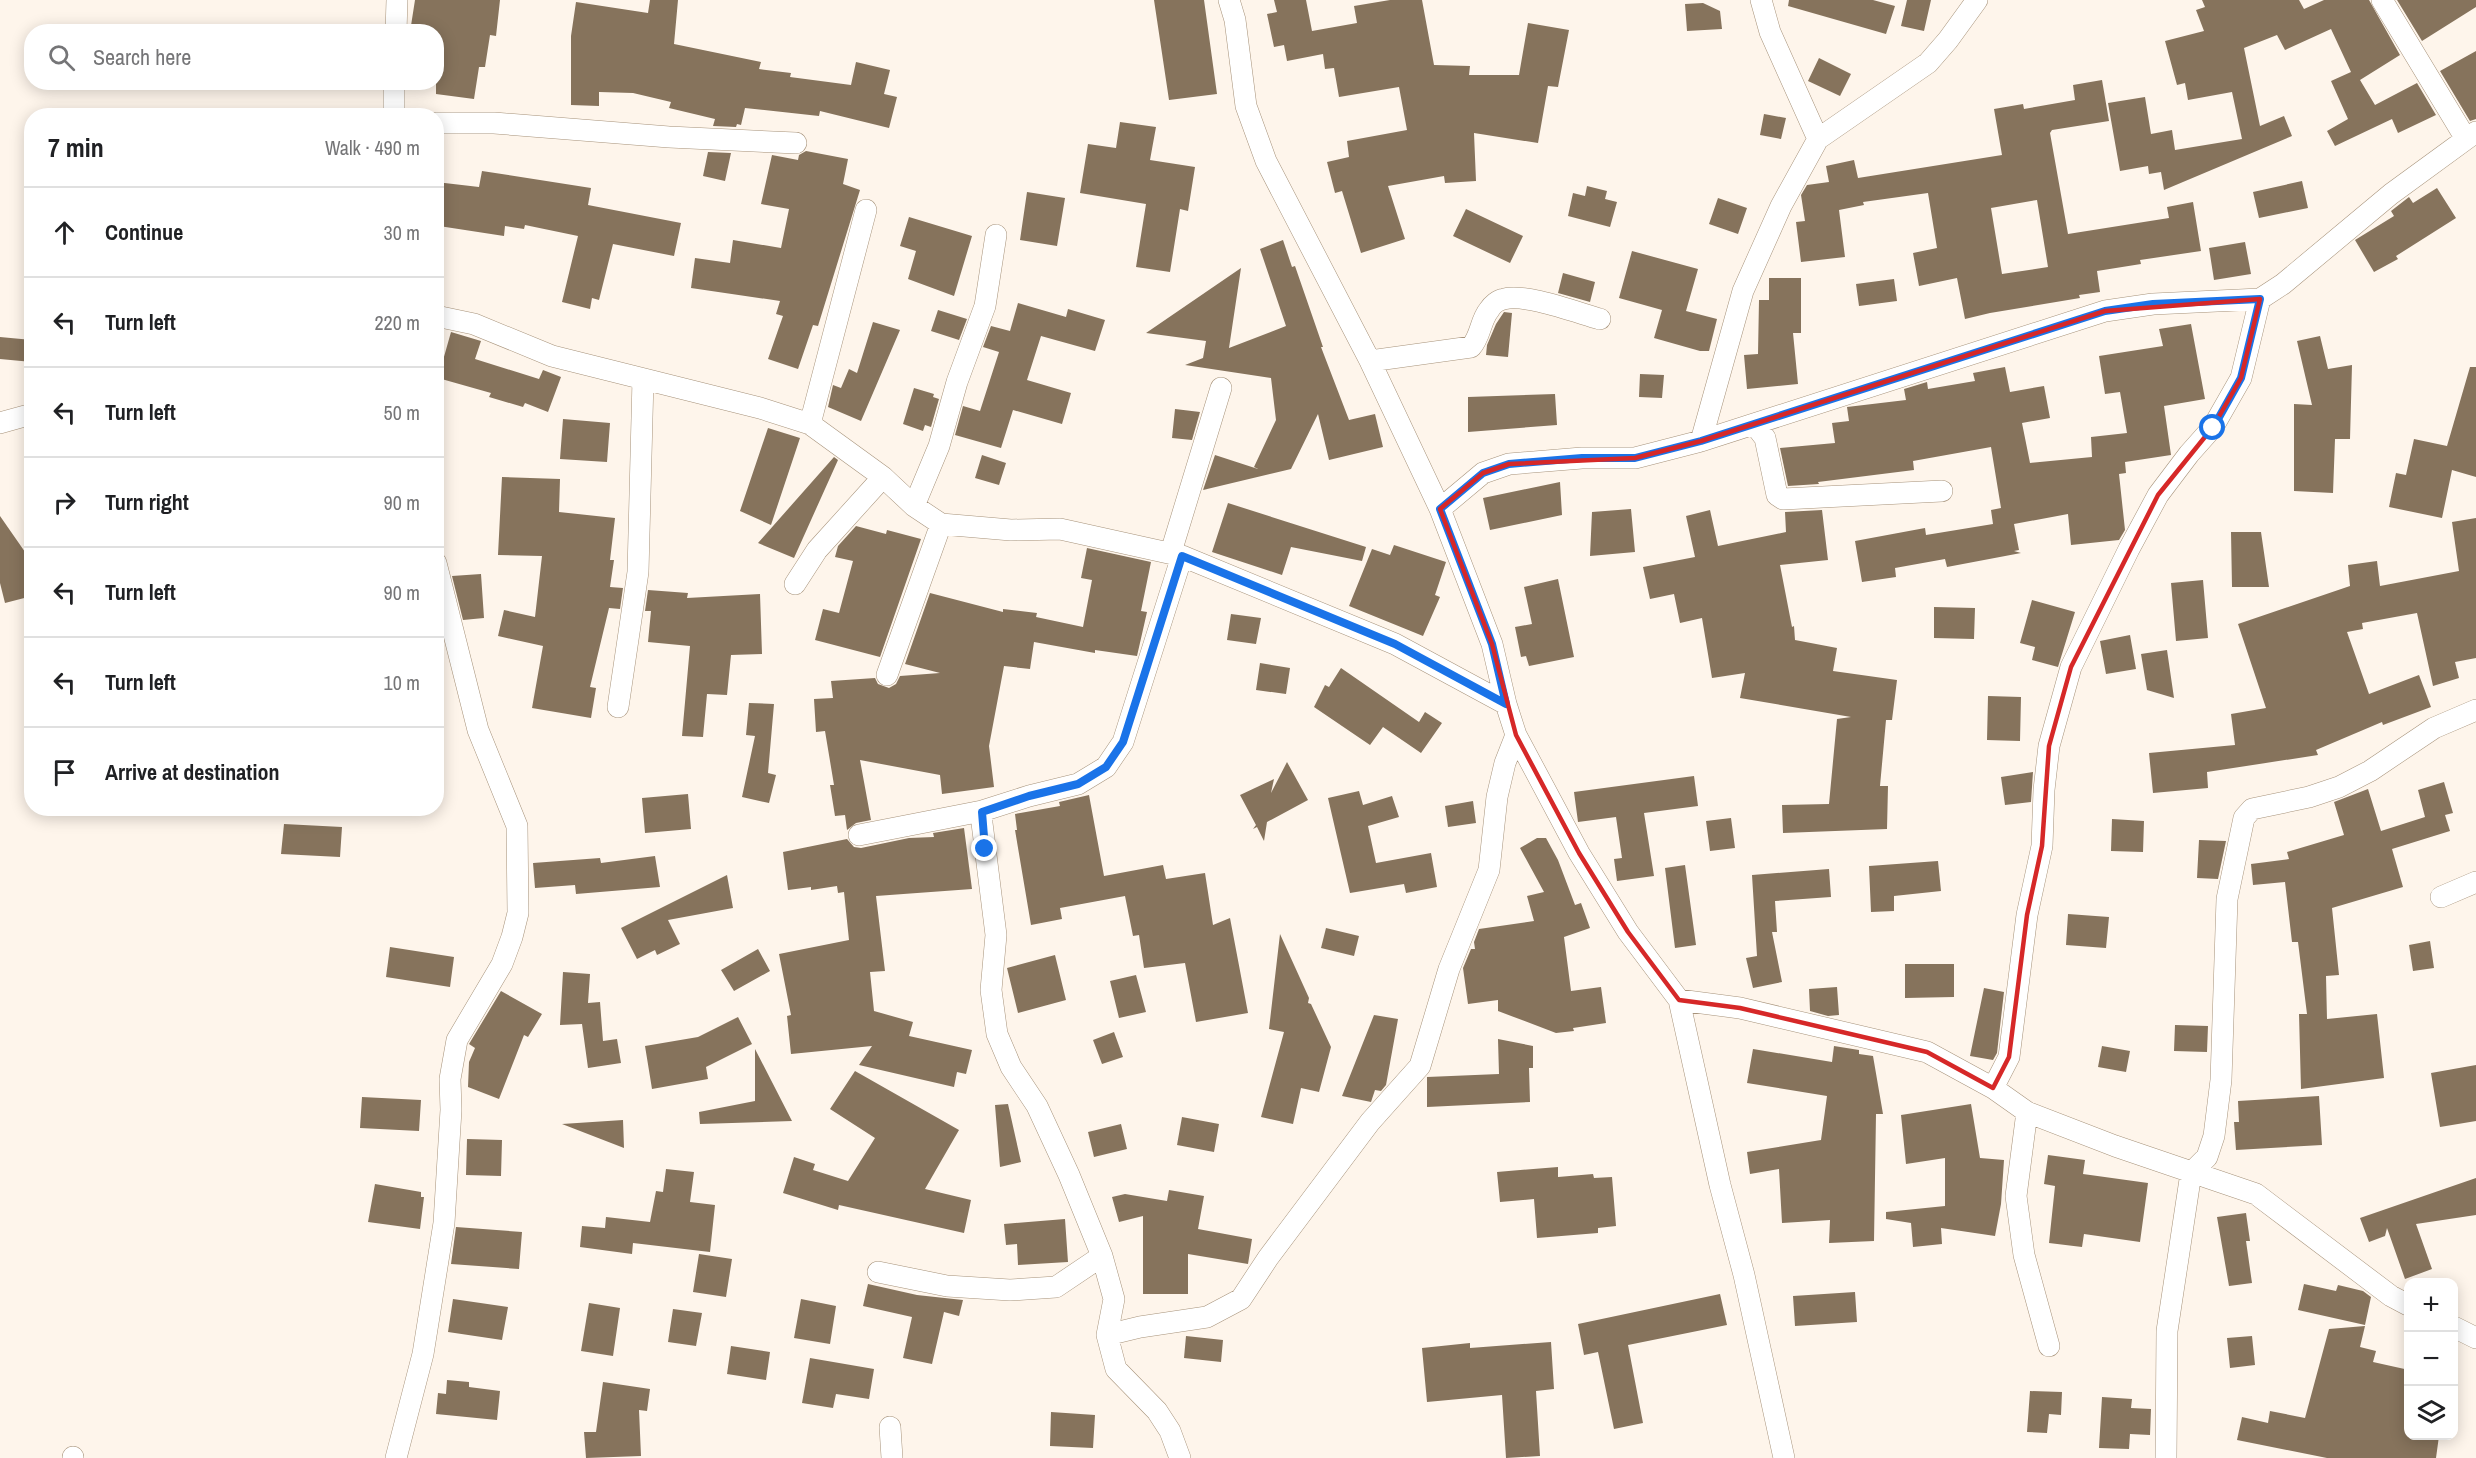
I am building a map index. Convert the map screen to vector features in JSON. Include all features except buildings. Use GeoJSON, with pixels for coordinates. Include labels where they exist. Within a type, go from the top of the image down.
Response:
{"type":"FeatureCollection","features":[{"type":"Feature","properties":{"kind":"street"},"geometry":{"type":"LineString","coordinates":[[396,24],[397,0]]}},
{"type":"Feature","properties":{"kind":"street"},"geometry":{"type":"LineString","coordinates":[[1229,0],[1235,20],[1246,106],[1266,161],[1370,361],[1440,509],[1492,644],[1516,735],[1585,863],[1628,932],[1679,1000],[1720,1185],[1744,1275],[1784,1458]]}},
{"type":"Feature","properties":{"kind":"street"},"geometry":{"type":"LineString","coordinates":[[1761,0],[1770,32],[1818,139]]}},
{"type":"Feature","properties":{"kind":"street"},"geometry":{"type":"LineString","coordinates":[[1701,441],[1743,291],[1780,206],[1818,139],[1928,63],[1977,0]]}},
{"type":"Feature","properties":{"kind":"street"},"geometry":{"type":"LineString","coordinates":[[1440,509],[1483,473],[1509,464],[1582,458],[1635,458],[1755,425],[2105,311],[2153,304],[2260,299],[2283,284],[2391,194],[2471,136],[2382,0]]}},
{"type":"Feature","properties":{"kind":"street"},"geometry":{"type":"LineString","coordinates":[[394,90],[394,108]]}},
{"type":"Feature","properties":{"kind":"street"},"geometry":{"type":"LineString","coordinates":[[444,123],[494,123],[669,137],[796,143]]}},
{"type":"Feature","properties":{"kind":"street"},"geometry":{"type":"LineString","coordinates":[[810,424],[866,210]]}},
{"type":"Feature","properties":{"kind":"street"},"geometry":{"type":"LineString","coordinates":[[914,506],[939,446],[957,382],[984,306],[996,235]]}},
{"type":"Feature","properties":{"kind":"street"},"geometry":{"type":"LineString","coordinates":[[1370,361],[1471,347],[1477,340],[1488,311],[1504,298],[1533,300],[1600,319]]}},
{"type":"Feature","properties":{"kind":"street"},"geometry":{"type":"LineString","coordinates":[[1993,1088],[2009,1058],[2027,915],[2042,846],[2044,790],[2049,746],[2071,667],[2158,495],[2189,454],[2213,428],[2241,378],[2260,299]]}},
{"type":"Feature","properties":{"kind":"street"},"geometry":{"type":"LineString","coordinates":[[444,318],[474,324],[552,356],[760,408],[810,424],[883,477],[914,506],[940,524],[1011,530],[1060,529],[1177,554],[1395,644],[1506,704]]}},
{"type":"Feature","properties":{"kind":"street"},"geometry":{"type":"LineString","coordinates":[[618,708],[638,572],[643,379]]}},
{"type":"Feature","properties":{"kind":"street"},"geometry":{"type":"LineString","coordinates":[[859,835],[982,812],[1029,796],[1078,784],[1106,767],[1123,742],[1177,554],[1221,388]]}},
{"type":"Feature","properties":{"kind":"street"},"geometry":{"type":"LineString","coordinates":[[0,423],[24,416]]}},
{"type":"Feature","properties":{"kind":"street"},"geometry":{"type":"LineString","coordinates":[[1755,425],[1765,438],[1777,495],[1783,499],[1942,491]]}},
{"type":"Feature","properties":{"kind":"street"},"geometry":{"type":"LineString","coordinates":[[795,584],[817,550],[883,477]]}},
{"type":"Feature","properties":{"kind":"street"},"geometry":{"type":"LineString","coordinates":[[887,675],[940,524]]}},
{"type":"Feature","properties":{"kind":"street"},"geometry":{"type":"LineString","coordinates":[[396,1458],[423,1354],[444,1223],[450,1079],[457,1040],[502,964],[518,913],[517,826],[478,730],[444,595]]}},
{"type":"Feature","properties":{"kind":"street"},"geometry":{"type":"LineString","coordinates":[[2166,1458],[2167,1331],[2192,1173],[2207,1157],[2214,1137],[2221,1080],[2227,899],[2244,818],[2252,809],[2339,788],[2370,771],[2434,728],[2476,710]]}},
{"type":"Feature","properties":{"kind":"street"},"geometry":{"type":"LineString","coordinates":[[1107,1335],[1140,1327],[1207,1317],[1241,1299],[1268,1258],[1370,1122],[1420,1066],[1449,969],[1489,870],[1497,797],[1505,763],[1516,735]]}},
{"type":"Feature","properties":{"kind":"street"},"geometry":{"type":"LineString","coordinates":[[982,812],[996,935],[991,990],[997,1034],[1011,1067],[1037,1106],[1069,1175],[1102,1256],[1114,1299],[1107,1335],[1116,1369],[1157,1411],[1170,1431],[1179,1458]]}},
{"type":"Feature","properties":{"kind":"street"},"geometry":{"type":"LineString","coordinates":[[2441,897],[2476,882]]}},
{"type":"Feature","properties":{"kind":"street"},"geometry":{"type":"LineString","coordinates":[[1679,1000],[1740,1008],[1928,1052],[1993,1088],[2027,1112],[2115,1146],[2256,1194],[2391,1296],[2404,1302]]}},
{"type":"Feature","properties":{"kind":"street"},"geometry":{"type":"LineString","coordinates":[[2027,1112],[2016,1196],[2024,1255],[2049,1346]]}},
{"type":"Feature","properties":{"kind":"street"},"geometry":{"type":"LineString","coordinates":[[878,1272],[947,1286],[1010,1290],[1056,1287],[1102,1256]]}},
{"type":"Feature","properties":{"kind":"street"},"geometry":{"type":"LineString","coordinates":[[890,1427],[892,1458]]}},
{"type":"Feature","properties":{"kind":"highlighted area"},"geometry":{"type":"Polygon","coordinates":[[[2260,299],[2241,378],[2213,427],[2158,495],[2071,667],[2049,746],[2042,846],[2027,915],[2009,1057],[1993,1088],[1927,1052],[1740,1008],[1679,1000],[1628,932],[1579,853],[1516,735],[1492,644],[1440,509],[1483,473],[1509,464],[1635,458],[1701,441],[2105,311],[2260,299]]]}},
{"type":"Feature","properties":{"kind":"route"},"geometry":{"type":"LineString","coordinates":[[985,849],[982,812],[1029,796],[1078,784],[1106,767],[1123,742],[1182,556],[1395,644],[1506,704],[1492,644],[1440,509],[1483,473],[1509,464],[1539,461],[1635,458],[1701,441],[2105,311],[2153,304],[2260,299],[2241,378],[2213,428]]}}]}
